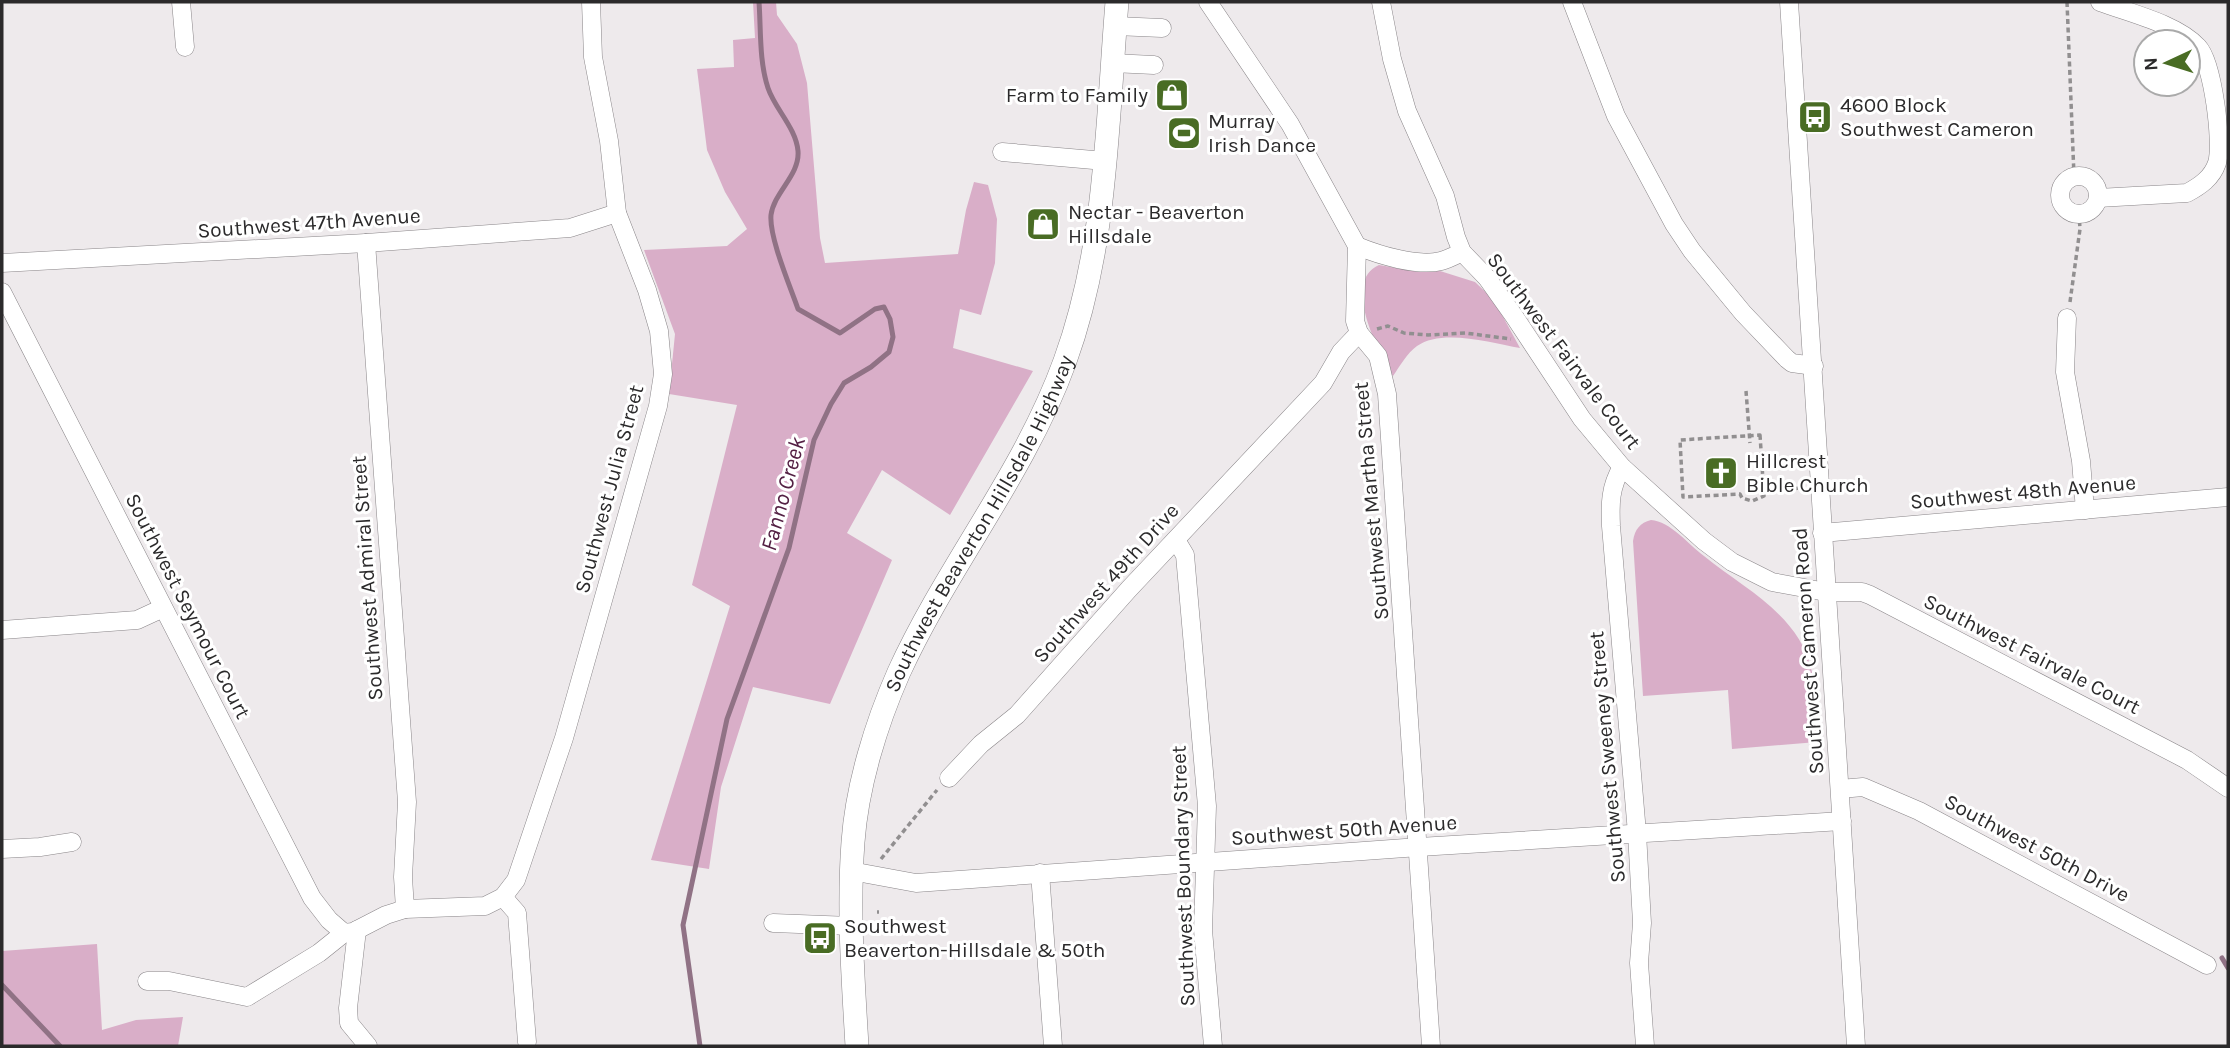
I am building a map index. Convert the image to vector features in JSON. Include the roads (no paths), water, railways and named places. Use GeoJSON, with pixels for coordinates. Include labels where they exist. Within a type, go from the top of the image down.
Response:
{"type":"FeatureCollection","features":[{"type":"Feature","properties":{"kind":"main road","name":"Southwest Beaverton Hillsdale Highway"},"geometry":{"type":"LineString","coordinates":[[857,1046],[851,871],[855,825],[862,789],[877,732],[899,673],[931,612],[1030,441],[1065,362],[1080,317],[1093,261],[1105,161],[1117,2]]}},
{"type":"Feature","properties":{"kind":"street"},"geometry":{"type":"LineString","coordinates":[[181,2],[185,47]]}},
{"type":"Feature","properties":{"kind":"street","name":"Southwest Julia Street"},"geometry":{"type":"LineString","coordinates":[[503,897],[516,880],[564,738],[662,388],[663,357],[654,310],[617,213],[609,141],[593,57],[591,2]]}},
{"type":"Feature","properties":{"kind":"street"},"geometry":{"type":"LineString","coordinates":[[1208,2],[1290,124],[1357,246],[1355,321],[1359,333]]}},
{"type":"Feature","properties":{"kind":"street","name":"Southwest Fairvale Court"},"geometry":{"type":"LineString","coordinates":[[1381,2],[1392,59],[1407,111],[1445,196],[1462,252],[1487,278],[1582,419],[1622,467],[1704,541],[1732,562],[1772,582],[1826,592],[1862,592],[2187,760],[2228,788]]}},
{"type":"Feature","properties":{"kind":"street"},"geometry":{"type":"LineString","coordinates":[[1572,2],[1616,116],[1674,224],[1692,251],[1743,313],[1787,359],[1792,363],[1814,366]]}},
{"type":"Feature","properties":{"kind":"street","name":"Southwest Cameron Road"},"geometry":{"type":"LineString","coordinates":[[1789,2],[1857,1046]]}},
{"type":"Feature","properties":{"kind":"street"},"geometry":{"type":"LineString","coordinates":[[2098,198],[2187,192],[2197,188],[2213,171],[2218,160],[2213,81],[2199,47],[2171,28],[2100,2]]}},
{"type":"Feature","properties":{"kind":"street"},"geometry":{"type":"LineString","coordinates":[[1115,26],[1162,28]]}},
{"type":"Feature","properties":{"kind":"street"},"geometry":{"type":"LineString","coordinates":[[1112,62],[1154,65]]}},
{"type":"Feature","properties":{"kind":"street"},"geometry":{"type":"LineString","coordinates":[[1002,152],[1105,161]]}},
{"type":"Feature","properties":{"kind":"street"},"geometry":{"type":"LineString","coordinates":[[2074,176],[2089,178],[2094,183],[2098,198],[2091,210],[2079,214],[2071,212],[2061,201],[2063,185],[2074,176]]}},
{"type":"Feature","properties":{"kind":"street","name":"Southwest 47th Avenue"},"geometry":{"type":"LineString","coordinates":[[2,263],[366,243],[570,228],[617,213]]}},
{"type":"Feature","properties":{"kind":"street","name":"Southwest Admiral Street"},"geometry":{"type":"LineString","coordinates":[[366,243],[407,802],[403,877],[405,909]]}},
{"type":"Feature","properties":{"kind":"street"},"geometry":{"type":"LineString","coordinates":[[1357,246],[1394,257],[1427,262],[1446,260],[1462,252]]}},
{"type":"Feature","properties":{"kind":"street","name":"Southwest Seymour Court"},"geometry":{"type":"LineString","coordinates":[[2,292],[312,898],[329,920],[351,931]]}},
{"type":"Feature","properties":{"kind":"street"},"geometry":{"type":"LineString","coordinates":[[2067,318],[2065,372],[2081,461],[2085,510]]}},
{"type":"Feature","properties":{"kind":"street","name":"Southwest 49th Drive"},"geometry":{"type":"LineString","coordinates":[[948,778],[981,744],[1017,715],[1323,383],[1340,352],[1359,333]]}},
{"type":"Feature","properties":{"kind":"street","name":"Southwest Martha Street"},"geometry":{"type":"LineString","coordinates":[[1359,333],[1378,356],[1387,394],[1431,1046]]}},
{"type":"Feature","properties":{"kind":"street","name":"Southwest Sweeney Street"},"geometry":{"type":"LineString","coordinates":[[1622,467],[1613,482],[1611,526],[1637,833],[1642,923],[1639,963],[1645,1046]]}},
{"type":"Feature","properties":{"kind":"street","name":"Southwest 48th Avenue"},"geometry":{"type":"LineString","coordinates":[[1822,533],[2228,496]]}},
{"type":"Feature","properties":{"kind":"street","name":"Southwest Boundary Street"},"geometry":{"type":"LineString","coordinates":[[1176,540],[1185,555],[1207,806],[1203,930],[1213,1046]]}},
{"type":"Feature","properties":{"kind":"street"},"geometry":{"type":"LineString","coordinates":[[2,630],[137,620],[163,608]]}},
{"type":"Feature","properties":{"kind":"street","name":"Southwest 50th Drive"},"geometry":{"type":"LineString","coordinates":[[1840,789],[1863,787],[1919,811],[2207,965]]}},
{"type":"Feature","properties":{"kind":"street","name":"Southwest 50th Avenue"},"geometry":{"type":"LineString","coordinates":[[851,871],[916,883],[1419,847],[1842,821]]}},
{"type":"Feature","properties":{"kind":"street"},"geometry":{"type":"LineString","coordinates":[[2,849],[72,842]]}},
{"type":"Feature","properties":{"kind":"street"},"geometry":{"type":"LineString","coordinates":[[1040,873],[1053,1046]]}},
{"type":"Feature","properties":{"kind":"street"},"geometry":{"type":"LineString","coordinates":[[147,981],[169,981],[247,997],[351,931],[386,915],[405,909],[479,907],[503,897],[517,913],[527,1042]]}},
{"type":"Feature","properties":{"kind":"street"},"geometry":{"type":"LineString","coordinates":[[773,923],[851,926]]}},
{"type":"Feature","properties":{"kind":"street"},"geometry":{"type":"LineString","coordinates":[[351,931],[349,1023],[368,1046]]}},
{"type":"Feature","properties":{"kind":"waterway","name":"Fanno Creek"},"geometry":{"type":"LineString","coordinates":[[700,1046],[683,925],[727,719],[789,548],[814,440],[844,383],[871,367],[889,352],[893,337],[890,319],[884,307],[875,309],[840,333],[798,309],[771,224],[773,207],[795,168],[798,151],[793,134],[771,96],[765,78],[759,2]]}},
{"type":"Feature","properties":{"kind":"waterway"},"geometry":{"type":"LineString","coordinates":[[2222,958],[2228,968]]}},
{"type":"Feature","properties":{"kind":"waterway"},"geometry":{"type":"LineString","coordinates":[[2,985],[60,1046]]}},
{"type":"Feature","properties":{"kind":"place","name":"Farm to Family"},"geometry":{"type":"Point","coordinates":[1172,95]}},
{"type":"Feature","properties":{"kind":"place","name":"4600 Block Southwest Cameron"},"geometry":{"type":"Point","coordinates":[1815,117]}},
{"type":"Feature","properties":{"kind":"place","name":"Murray Irish Dance"},"geometry":{"type":"Point","coordinates":[1184,133]}},
{"type":"Feature","properties":{"kind":"place","name":"Nectar - Beaverton Hillsdale"},"geometry":{"type":"Point","coordinates":[1043,224]}},
{"type":"Feature","properties":{"kind":"place","name":"Hillcrest Bible Church"},"geometry":{"type":"Point","coordinates":[1721,473]}},
{"type":"Feature","properties":{"kind":"place","name":"Southwest Beaverton-Hillsdale & 50th"},"geometry":{"type":"Point","coordinates":[820,938]}}]}
